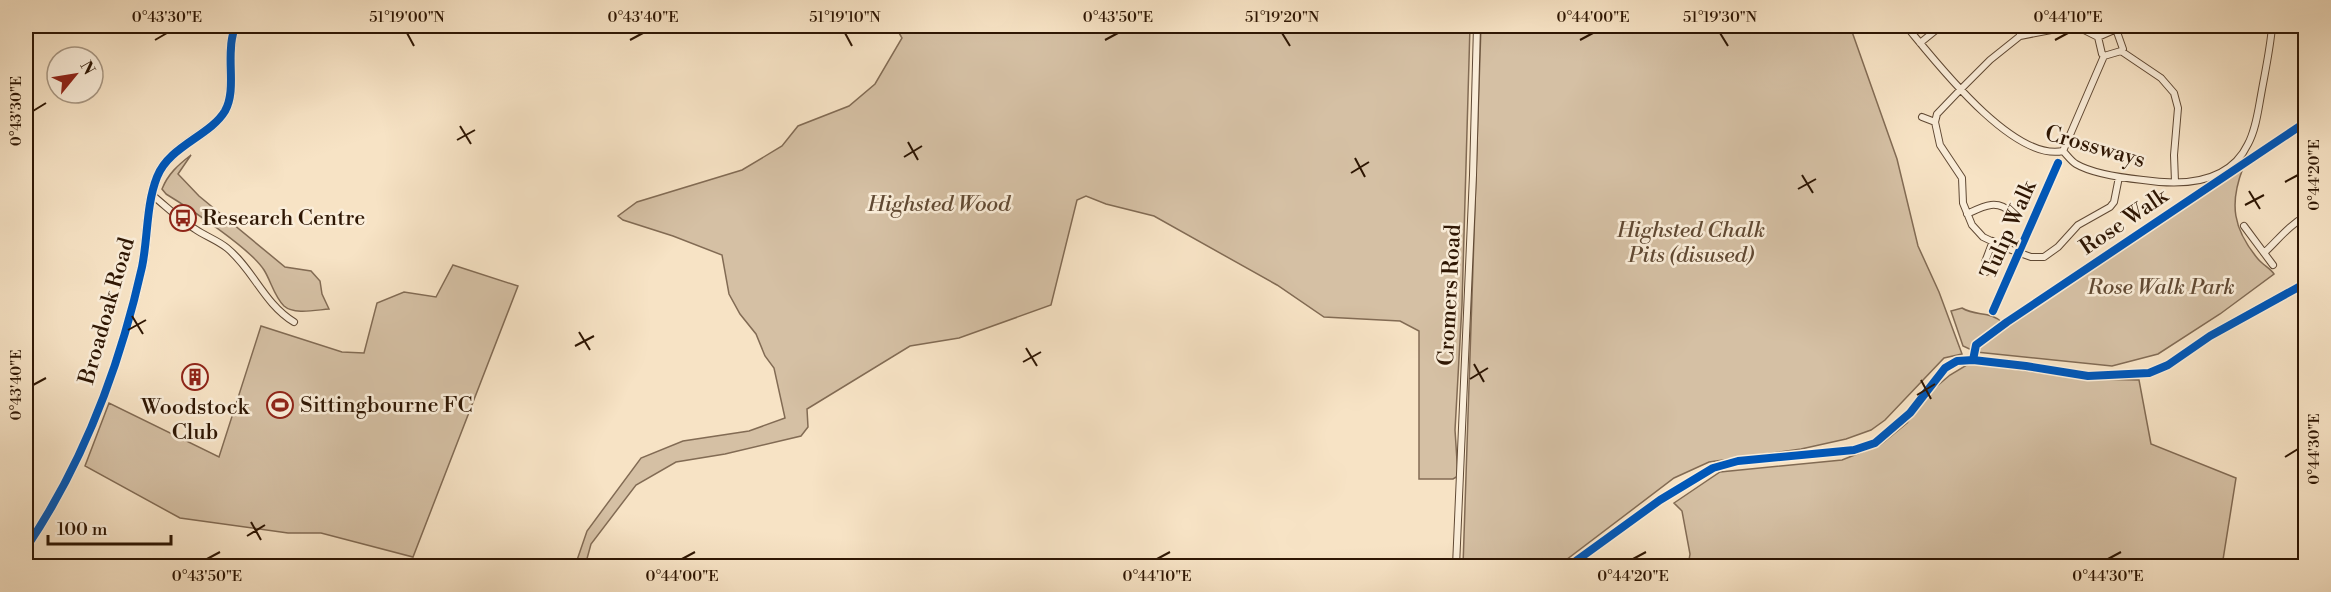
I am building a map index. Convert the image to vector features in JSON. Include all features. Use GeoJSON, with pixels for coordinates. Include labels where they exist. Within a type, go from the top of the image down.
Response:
{"type":"FeatureCollection","features":[{"type":"Feature","properties":{"kind":"street","name":"Broadoak Road"},"geometry":{"type":"LineString","coordinates":[[26,548],[54,504],[68,476],[113,369],[142,267],[152,195],[157,176],[171,158],[225,111],[229,100],[231,46],[235,26]]}},
{"type":"Feature","properties":{"kind":"street","name":"Cromers Road"},"geometry":{"type":"LineString","coordinates":[[1456,567],[1473,186],[1477,26]]}},
{"type":"Feature","properties":{"kind":"street","name":"Crossways"},"geometry":{"type":"LineString","coordinates":[[1895,26],[1902,28],[1908,26],[1960,90],[2006,130],[2025,143],[2042,151],[2055,153],[2063,151],[2078,165],[2119,177],[2158,182],[2194,182],[2216,176],[2229,170],[2240,157],[2254,129],[2270,52],[2271,26]]}},
{"type":"Feature","properties":{"kind":"street"},"geometry":{"type":"LineString","coordinates":[[1920,43],[1941,26]]}},
{"type":"Feature","properties":{"kind":"street"},"geometry":{"type":"LineString","coordinates":[[2019,26],[2020,36]]}},
{"type":"Feature","properties":{"kind":"street"},"geometry":{"type":"LineString","coordinates":[[2072,26],[2020,36],[1990,60],[1937,114],[1935,122],[1940,145],[1962,178],[1963,203],[1976,231],[1993,242],[2031,258],[2044,256],[2058,247],[2085,220],[2110,207],[2114,202],[2119,177]]}},
{"type":"Feature","properties":{"kind":"street"},"geometry":{"type":"LineString","coordinates":[[2080,26],[2098,37]]}},
{"type":"Feature","properties":{"kind":"street"},"geometry":{"type":"LineString","coordinates":[[2271,26],[2284,26]]}},
{"type":"Feature","properties":{"kind":"street"},"geometry":{"type":"LineString","coordinates":[[2098,37],[2119,29],[2123,49],[2121,51]]}},
{"type":"Feature","properties":{"kind":"street"},"geometry":{"type":"LineString","coordinates":[[2098,37],[2104,56]]}},
{"type":"Feature","properties":{"kind":"street"},"geometry":{"type":"LineString","coordinates":[[2104,56],[2121,51]]}},
{"type":"Feature","properties":{"kind":"street"},"geometry":{"type":"LineString","coordinates":[[2121,51],[2161,78],[2174,93],[2178,108],[2174,155],[2175,182]]}},
{"type":"Feature","properties":{"kind":"street"},"geometry":{"type":"LineString","coordinates":[[2063,151],[2104,56]]}},
{"type":"Feature","properties":{"kind":"street"},"geometry":{"type":"LineString","coordinates":[[1922,117],[1935,122]]}},
{"type":"Feature","properties":{"kind":"street"},"geometry":{"type":"LineString","coordinates":[[152,195],[193,228],[226,247],[246,267],[264,295],[285,317],[294,322]]}},
{"type":"Feature","properties":{"kind":"street"},"geometry":{"type":"LineString","coordinates":[[1967,214],[1985,205],[1994,204],[2003,206],[2011,213]]}},
{"type":"Feature","properties":{"kind":"street"},"geometry":{"type":"LineString","coordinates":[[2264,253],[2281,239],[2287,229],[2306,216]]}},
{"type":"Feature","properties":{"kind":"street"},"geometry":{"type":"LineString","coordinates":[[2244,226],[2273,265]]}},
{"type":"Feature","properties":{"kind":"street"},"geometry":{"type":"LineString","coordinates":[[1986,272],[1985,262],[1993,242]]}},
{"type":"Feature","properties":{"kind":"street"},"geometry":{"type":"LineString","coordinates":[[1569,567],[1660,500],[1713,468],[1738,461],[1854,450],[1875,443],[1910,413],[1945,368],[1957,361],[1984,361],[2088,376],[2149,373],[2168,365],[2210,336],[2306,283]]}},
{"type":"Feature","properties":{"kind":"green space","name":"Highsted Wood"},"geometry":{"type":"Polygon","coordinates":[[[895,26],[1470,26],[1462,305],[1455,430],[1458,476],[1453,479],[1419,479],[1419,331],[1400,321],[1324,317],[1277,285],[1154,216],[1106,204],[1086,196],[1077,200],[1051,305],[959,338],[910,346],[807,409],[808,427],[801,436],[725,454],[676,462],[636,485],[591,544],[585,566],[575,566],[587,531],[641,458],[683,441],[749,431],[785,418],[774,368],[765,356],[756,334],[740,314],[729,294],[722,255],[623,220],[618,216],[637,202],[742,170],[782,146],[798,126],[849,106],[875,84],[902,38],[895,26]]]}},
{"type":"Feature","properties":{"kind":"green space","name":"Highsted Chalk Pits (disused)"},"geometry":{"type":"Polygon","coordinates":[[[1481,26],[1850,26],[1897,159],[1918,246],[1939,292],[1962,354],[1944,358],[1885,420],[1871,430],[1846,439],[1801,449],[1709,462],[1674,478],[1558,566],[1463,566],[1481,26]]]}},
{"type":"Feature","properties":{"kind":"green space"},"geometry":{"type":"Polygon","coordinates":[[[191,155],[178,174],[199,196],[285,267],[311,271],[320,281],[322,294],[329,309],[299,311],[288,309],[278,298],[257,261],[219,229],[166,194],[162,189],[167,179],[191,155]]]}},
{"type":"Feature","properties":{"kind":"green space","name":"Rose Walk Park"},"geometry":{"type":"Polygon","coordinates":[[[2243,168],[2235,205],[2239,227],[2250,248],[2274,274],[2220,314],[2158,354],[2112,366],[1976,352],[1963,346],[1951,311],[1962,308],[1993,316],[2003,323],[2007,322],[2243,168]]]}},
{"type":"Feature","properties":{"kind":"green space"},"geometry":{"type":"Polygon","coordinates":[[[453,265],[518,286],[413,557],[321,533],[288,533],[180,518],[85,466],[109,403],[219,457],[261,326],[342,352],[364,353],[377,303],[404,292],[436,297],[453,265]]]}},
{"type":"Feature","properties":{"kind":"green space"},"geometry":{"type":"Polygon","coordinates":[[[1970,363],[2088,379],[2139,380],[2151,444],[2236,478],[2222,566],[1688,566],[1690,554],[1682,511],[1674,503],[1720,472],[1842,460],[1880,445],[1907,423],[1930,392],[1950,375],[1970,363]]]}},
{"type":"Feature","properties":{"kind":"cycle path"},"geometry":{"type":"LineString","coordinates":[[26,548],[65,483],[82,449],[110,378],[142,267],[149,210],[157,177],[171,157],[218,120],[228,104],[231,88],[231,42],[235,26]]}},
{"type":"Feature","properties":{"kind":"cycle path","name":"Rose Walk"},"geometry":{"type":"LineString","coordinates":[[1973,360],[1976,345],[2007,322],[2306,122]]}},
{"type":"Feature","properties":{"kind":"cycle path","name":"Tulip Walk"},"geometry":{"type":"LineString","coordinates":[[1993,311],[2058,163]]}},
{"type":"Feature","properties":{"kind":"cycle path"},"geometry":{"type":"LineString","coordinates":[[1569,566],[1660,500],[1713,468],[1738,461],[1854,450],[1875,443],[1910,413],[1945,368],[1957,361],[1973,360],[2026,366],[2088,376],[2149,373],[2168,365],[2210,336],[2306,283]]}},
{"type":"Feature","properties":{"kind":"place","name":"Research Centre"},"geometry":{"type":"Point","coordinates":[183,218]}},
{"type":"Feature","properties":{"kind":"place","name":"Woodstock Club"},"geometry":{"type":"Point","coordinates":[195,377]}},
{"type":"Feature","properties":{"kind":"place","name":"Sittingbourne FC"},"geometry":{"type":"Point","coordinates":[280,405]}}]}
